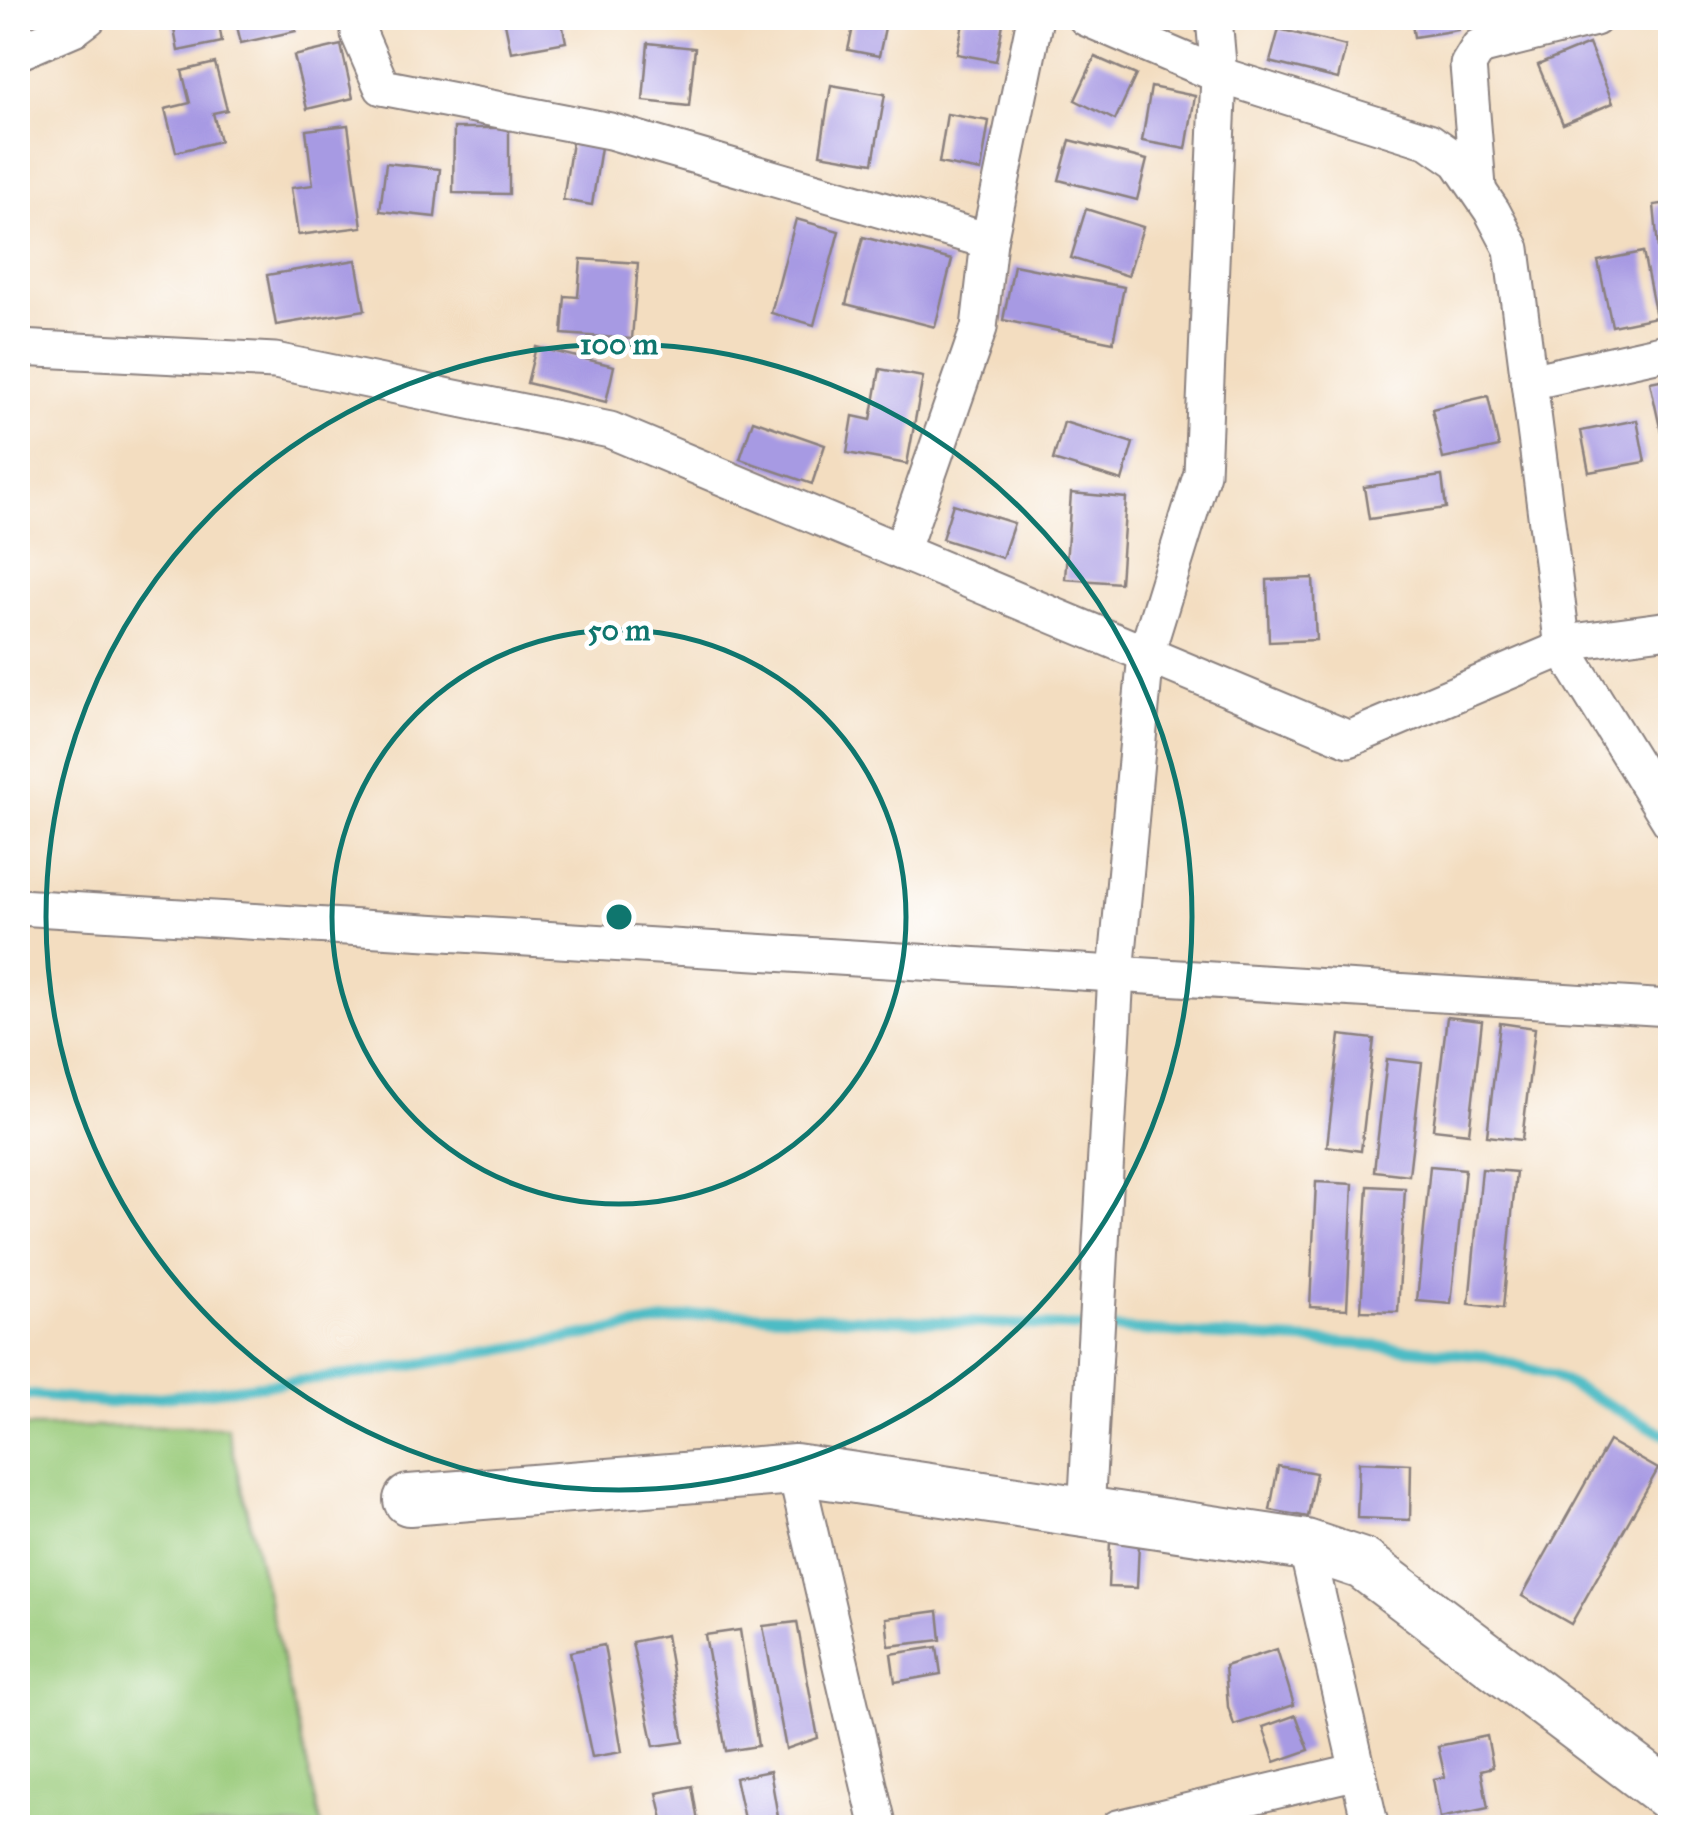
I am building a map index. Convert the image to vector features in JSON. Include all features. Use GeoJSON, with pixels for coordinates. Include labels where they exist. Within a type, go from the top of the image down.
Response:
{"type":"FeatureCollection","features":[{"type":"Feature","properties":{"kind":"street"},"geometry":{"type":"LineString","coordinates":[[18,52],[88,18]]}},
{"type":"Feature","properties":{"kind":"street"},"geometry":{"type":"LineString","coordinates":[[358,18],[359,34],[382,86],[610,131],[990,242]]}},
{"type":"Feature","properties":{"kind":"street"},"geometry":{"type":"LineString","coordinates":[[901,552],[979,328],[990,242],[1035,18]]}},
{"type":"Feature","properties":{"kind":"street"},"geometry":{"type":"LineString","coordinates":[[1086,18],[1220,75],[1430,142],[1458,160],[1512,249],[1563,648],[1670,821]]}},
{"type":"Feature","properties":{"kind":"street"},"geometry":{"type":"LineString","coordinates":[[1086,1514],[1116,974],[1146,654],[1202,473],[1220,75],[1214,18]]}},
{"type":"Feature","properties":{"kind":"street"},"geometry":{"type":"LineString","coordinates":[[1479,192],[1468,66],[1479,47],[1596,18]]}},
{"type":"Feature","properties":{"kind":"street"},"geometry":{"type":"LineString","coordinates":[[18,348],[274,360],[610,430],[1348,739],[1580,641],[1670,629]]}},
{"type":"Feature","properties":{"kind":"street"},"geometry":{"type":"LineString","coordinates":[[1529,382],[1670,351]]}},
{"type":"Feature","properties":{"kind":"street"},"geometry":{"type":"LineString","coordinates":[[18,908],[1670,1008]]}},
{"type":"Feature","properties":{"kind":"street"},"geometry":{"type":"LineString","coordinates":[[795,1469],[879,1828]]}},
{"type":"Feature","properties":{"kind":"street"},"geometry":{"type":"LineString","coordinates":[[409,1500],[795,1469],[1306,1544],[1362,1564],[1670,1796]]}},
{"type":"Feature","properties":{"kind":"street"},"geometry":{"type":"LineString","coordinates":[[1306,1544],[1371,1828]]}},
{"type":"Feature","properties":{"kind":"street"},"geometry":{"type":"LineString","coordinates":[[1118,1828],[1358,1771]]}},
{"type":"Feature","properties":{"kind":"green space"},"geometry":{"type":"Polygon","coordinates":[[[18,1427],[227,1427],[322,1827],[18,1827],[18,1427]]]}},
{"type":"Feature","properties":{"kind":"building"},"geometry":{"type":"Polygon","coordinates":[[[172,18],[218,18],[222,42],[178,51],[172,18]]]}},
{"type":"Feature","properties":{"kind":"building"},"geometry":{"type":"Polygon","coordinates":[[[235,18],[293,18],[296,31],[241,43],[235,18]]]}},
{"type":"Feature","properties":{"kind":"building"},"geometry":{"type":"Polygon","coordinates":[[[504,18],[561,18],[566,42],[511,52],[504,18]]]}},
{"type":"Feature","properties":{"kind":"building"},"geometry":{"type":"Polygon","coordinates":[[[855,18],[887,18],[879,56],[848,50],[855,18]]]}},
{"type":"Feature","properties":{"kind":"building"},"geometry":{"type":"Polygon","coordinates":[[[964,18],[1004,18],[996,61],[957,54],[964,18]]]}},
{"type":"Feature","properties":{"kind":"building"},"geometry":{"type":"Polygon","coordinates":[[[1411,18],[1456,18],[1458,30],[1414,37],[1411,18]]]}},
{"type":"Feature","properties":{"kind":"building"},"geometry":{"type":"Polygon","coordinates":[[[1279,29],[1346,46],[1338,79],[1270,62],[1279,29]]]}},
{"type":"Feature","properties":{"kind":"building"},"geometry":{"type":"Polygon","coordinates":[[[648,43],[695,48],[689,106],[643,101],[648,43]]]}},
{"type":"Feature","properties":{"kind":"building"},"geometry":{"type":"Polygon","coordinates":[[[1589,44],[1613,103],[1563,124],[1538,65],[1589,44]]]}},
{"type":"Feature","properties":{"kind":"building"},"geometry":{"type":"Polygon","coordinates":[[[341,45],[353,98],[307,109],[294,56],[341,45]]]}},
{"type":"Feature","properties":{"kind":"building"},"geometry":{"type":"Polygon","coordinates":[[[1095,57],[1136,75],[1115,120],[1075,100],[1095,57]]]}},
{"type":"Feature","properties":{"kind":"building"},"geometry":{"type":"Polygon","coordinates":[[[215,63],[227,110],[213,113],[220,141],[176,152],[165,109],[190,103],[182,71],[215,63]]]}},
{"type":"Feature","properties":{"kind":"building"},"geometry":{"type":"Polygon","coordinates":[[[831,85],[885,94],[873,163],[820,154],[831,85]]]}},
{"type":"Feature","properties":{"kind":"building"},"geometry":{"type":"Polygon","coordinates":[[[1151,87],[1195,96],[1186,149],[1142,141],[1151,87]]]}},
{"type":"Feature","properties":{"kind":"building"},"geometry":{"type":"Polygon","coordinates":[[[947,114],[989,121],[981,171],[939,163],[947,114]]]}},
{"type":"Feature","properties":{"kind":"building"},"geometry":{"type":"Polygon","coordinates":[[[348,125],[362,227],[298,235],[291,188],[313,185],[306,130],[348,125]]]}},
{"type":"Feature","properties":{"kind":"building"},"geometry":{"type":"Polygon","coordinates":[[[454,128],[509,128],[509,194],[453,193],[454,128]]]}},
{"type":"Feature","properties":{"kind":"building"},"geometry":{"type":"Polygon","coordinates":[[[1070,140],[1147,160],[1137,200],[1059,180],[1070,140]]]}},
{"type":"Feature","properties":{"kind":"building"},"geometry":{"type":"Polygon","coordinates":[[[572,142],[601,147],[592,205],[563,200],[572,142]]]}},
{"type":"Feature","properties":{"kind":"building"},"geometry":{"type":"Polygon","coordinates":[[[386,163],[440,169],[435,217],[380,211],[386,163]]]}},
{"type":"Feature","properties":{"kind":"building"},"geometry":{"type":"Polygon","coordinates":[[[1670,203],[1670,300],[1663,301],[1654,205],[1670,203]]]}},
{"type":"Feature","properties":{"kind":"building"},"geometry":{"type":"Polygon","coordinates":[[[1086,209],[1143,227],[1128,276],[1071,258],[1086,209]]]}},
{"type":"Feature","properties":{"kind":"building"},"geometry":{"type":"Polygon","coordinates":[[[796,219],[839,231],[814,325],[771,313],[796,219]]]}},
{"type":"Feature","properties":{"kind":"building"},"geometry":{"type":"Polygon","coordinates":[[[863,237],[952,260],[935,327],[846,304],[863,237]]]}},
{"type":"Feature","properties":{"kind":"building"},"geometry":{"type":"Polygon","coordinates":[[[1643,252],[1656,317],[1612,326],[1598,261],[1643,252]]]}},
{"type":"Feature","properties":{"kind":"building"},"geometry":{"type":"Polygon","coordinates":[[[581,259],[638,263],[632,339],[562,334],[565,296],[578,297],[581,259]]]}},
{"type":"Feature","properties":{"kind":"building"},"geometry":{"type":"Polygon","coordinates":[[[356,260],[365,310],[276,325],[267,275],[356,260]]]}},
{"type":"Feature","properties":{"kind":"building"},"geometry":{"type":"Polygon","coordinates":[[[1014,265],[1124,287],[1113,342],[1003,320],[1014,265]]]}},
{"type":"Feature","properties":{"kind":"building"},"geometry":{"type":"Polygon","coordinates":[[[536,347],[614,366],[606,402],[527,383],[536,347]]]}},
{"type":"Feature","properties":{"kind":"building"},"geometry":{"type":"Polygon","coordinates":[[[880,369],[923,377],[907,464],[847,453],[853,416],[871,420],[880,369]]]}},
{"type":"Feature","properties":{"kind":"building"},"geometry":{"type":"Polygon","coordinates":[[[1670,378],[1670,445],[1664,446],[1650,382],[1670,378]]]}},
{"type":"Feature","properties":{"kind":"building"},"geometry":{"type":"Polygon","coordinates":[[[1488,396],[1499,447],[1443,459],[1432,409],[1488,396]]]}},
{"type":"Feature","properties":{"kind":"building"},"geometry":{"type":"Polygon","coordinates":[[[753,420],[825,445],[812,484],[740,459],[753,420]]]}},
{"type":"Feature","properties":{"kind":"building"},"geometry":{"type":"Polygon","coordinates":[[[1637,420],[1645,462],[1589,472],[1581,431],[1637,420]]]}},
{"type":"Feature","properties":{"kind":"building"},"geometry":{"type":"Polygon","coordinates":[[[1064,422],[1133,443],[1122,481],[1053,460],[1064,422]]]}},
{"type":"Feature","properties":{"kind":"building"},"geometry":{"type":"Polygon","coordinates":[[[1442,476],[1446,508],[1369,519],[1364,487],[1442,476]]]}},
{"type":"Feature","properties":{"kind":"building"},"geometry":{"type":"Polygon","coordinates":[[[1071,493],[1126,498],[1120,583],[1065,579],[1071,493]]]}},
{"type":"Feature","properties":{"kind":"building"},"geometry":{"type":"Polygon","coordinates":[[[953,504],[1014,523],[1002,558],[942,539],[953,504]]]}},
{"type":"Feature","properties":{"kind":"building"},"geometry":{"type":"Polygon","coordinates":[[[1313,578],[1316,640],[1269,642],[1267,580],[1313,578]]]}},
{"type":"Feature","properties":{"kind":"building"},"geometry":{"type":"Polygon","coordinates":[[[1447,1017],[1482,1021],[1469,1133],[1433,1129],[1447,1017]]]}},
{"type":"Feature","properties":{"kind":"building"},"geometry":{"type":"Polygon","coordinates":[[[1500,1023],[1535,1028],[1522,1140],[1487,1136],[1500,1023]]]}},
{"type":"Feature","properties":{"kind":"building"},"geometry":{"type":"Polygon","coordinates":[[[1340,1035],[1374,1039],[1361,1151],[1327,1146],[1340,1035]]]}},
{"type":"Feature","properties":{"kind":"building"},"geometry":{"type":"Polygon","coordinates":[[[1387,1059],[1422,1063],[1409,1175],[1374,1171],[1387,1059]]]}},
{"type":"Feature","properties":{"kind":"building"},"geometry":{"type":"Polygon","coordinates":[[[1430,1166],[1465,1169],[1451,1304],[1417,1301],[1430,1166]]]}},
{"type":"Feature","properties":{"kind":"building"},"geometry":{"type":"Polygon","coordinates":[[[1482,1169],[1516,1172],[1503,1308],[1469,1304],[1482,1169]]]}},
{"type":"Feature","properties":{"kind":"building"},"geometry":{"type":"Polygon","coordinates":[[[1316,1182],[1353,1184],[1347,1309],[1310,1307],[1316,1182]]]}},
{"type":"Feature","properties":{"kind":"building"},"geometry":{"type":"Polygon","coordinates":[[[1368,1186],[1405,1188],[1398,1312],[1361,1311],[1368,1186]]]}},
{"type":"Feature","properties":{"kind":"building"},"geometry":{"type":"Polygon","coordinates":[[[1609,1441],[1658,1469],[1571,1624],[1522,1596],[1609,1441]]]}},
{"type":"Feature","properties":{"kind":"building"},"geometry":{"type":"Polygon","coordinates":[[[1359,1462],[1411,1464],[1410,1520],[1357,1518],[1359,1462]]]}},
{"type":"Feature","properties":{"kind":"building"},"geometry":{"type":"Polygon","coordinates":[[[1278,1466],[1316,1473],[1308,1517],[1270,1510],[1278,1466]]]}},
{"type":"Feature","properties":{"kind":"building"},"geometry":{"type":"Polygon","coordinates":[[[1110,1541],[1139,1543],[1137,1588],[1108,1587],[1110,1541]]]}},
{"type":"Feature","properties":{"kind":"building"},"geometry":{"type":"Polygon","coordinates":[[[938,1611],[941,1640],[889,1646],[886,1618],[938,1611]]]}},
{"type":"Feature","properties":{"kind":"building"},"geometry":{"type":"Polygon","coordinates":[[[797,1622],[818,1738],[786,1749],[763,1626],[797,1622]]]}},
{"type":"Feature","properties":{"kind":"building"},"geometry":{"type":"Polygon","coordinates":[[[740,1630],[758,1746],[726,1751],[705,1635],[740,1630]]]}},
{"type":"Feature","properties":{"kind":"building"},"geometry":{"type":"Polygon","coordinates":[[[666,1635],[684,1742],[654,1746],[632,1642],[666,1635]]]}},
{"type":"Feature","properties":{"kind":"building"},"geometry":{"type":"Polygon","coordinates":[[[604,1645],[622,1752],[592,1757],[570,1652],[604,1645]]]}},
{"type":"Feature","properties":{"kind":"building"},"geometry":{"type":"Polygon","coordinates":[[[937,1647],[941,1674],[895,1682],[891,1654],[937,1647]]]}},
{"type":"Feature","properties":{"kind":"building"},"geometry":{"type":"Polygon","coordinates":[[[1277,1649],[1294,1705],[1234,1725],[1228,1707],[1225,1666],[1277,1649]]]}},
{"type":"Feature","properties":{"kind":"building"},"geometry":{"type":"Polygon","coordinates":[[[1296,1715],[1309,1750],[1275,1762],[1263,1727],[1296,1715]]]}},
{"type":"Feature","properties":{"kind":"building"},"geometry":{"type":"Polygon","coordinates":[[[1487,1736],[1493,1767],[1481,1770],[1488,1808],[1440,1818],[1433,1779],[1445,1777],[1438,1746],[1487,1736]]]}},
{"type":"Feature","properties":{"kind":"building"},"geometry":{"type":"Polygon","coordinates":[[[770,1771],[780,1828],[746,1828],[735,1778],[770,1771]]]}},
{"type":"Feature","properties":{"kind":"building"},"geometry":{"type":"Polygon","coordinates":[[[692,1786],[699,1828],[665,1828],[657,1793],[692,1786]]]}},
{"type":"Feature","properties":{"kind":"waterway"},"geometry":{"type":"LineString","coordinates":[[18,1394],[110,1403],[374,1372],[713,1313],[1080,1327],[1485,1356],[1553,1376],[1670,1437]]}}]}
